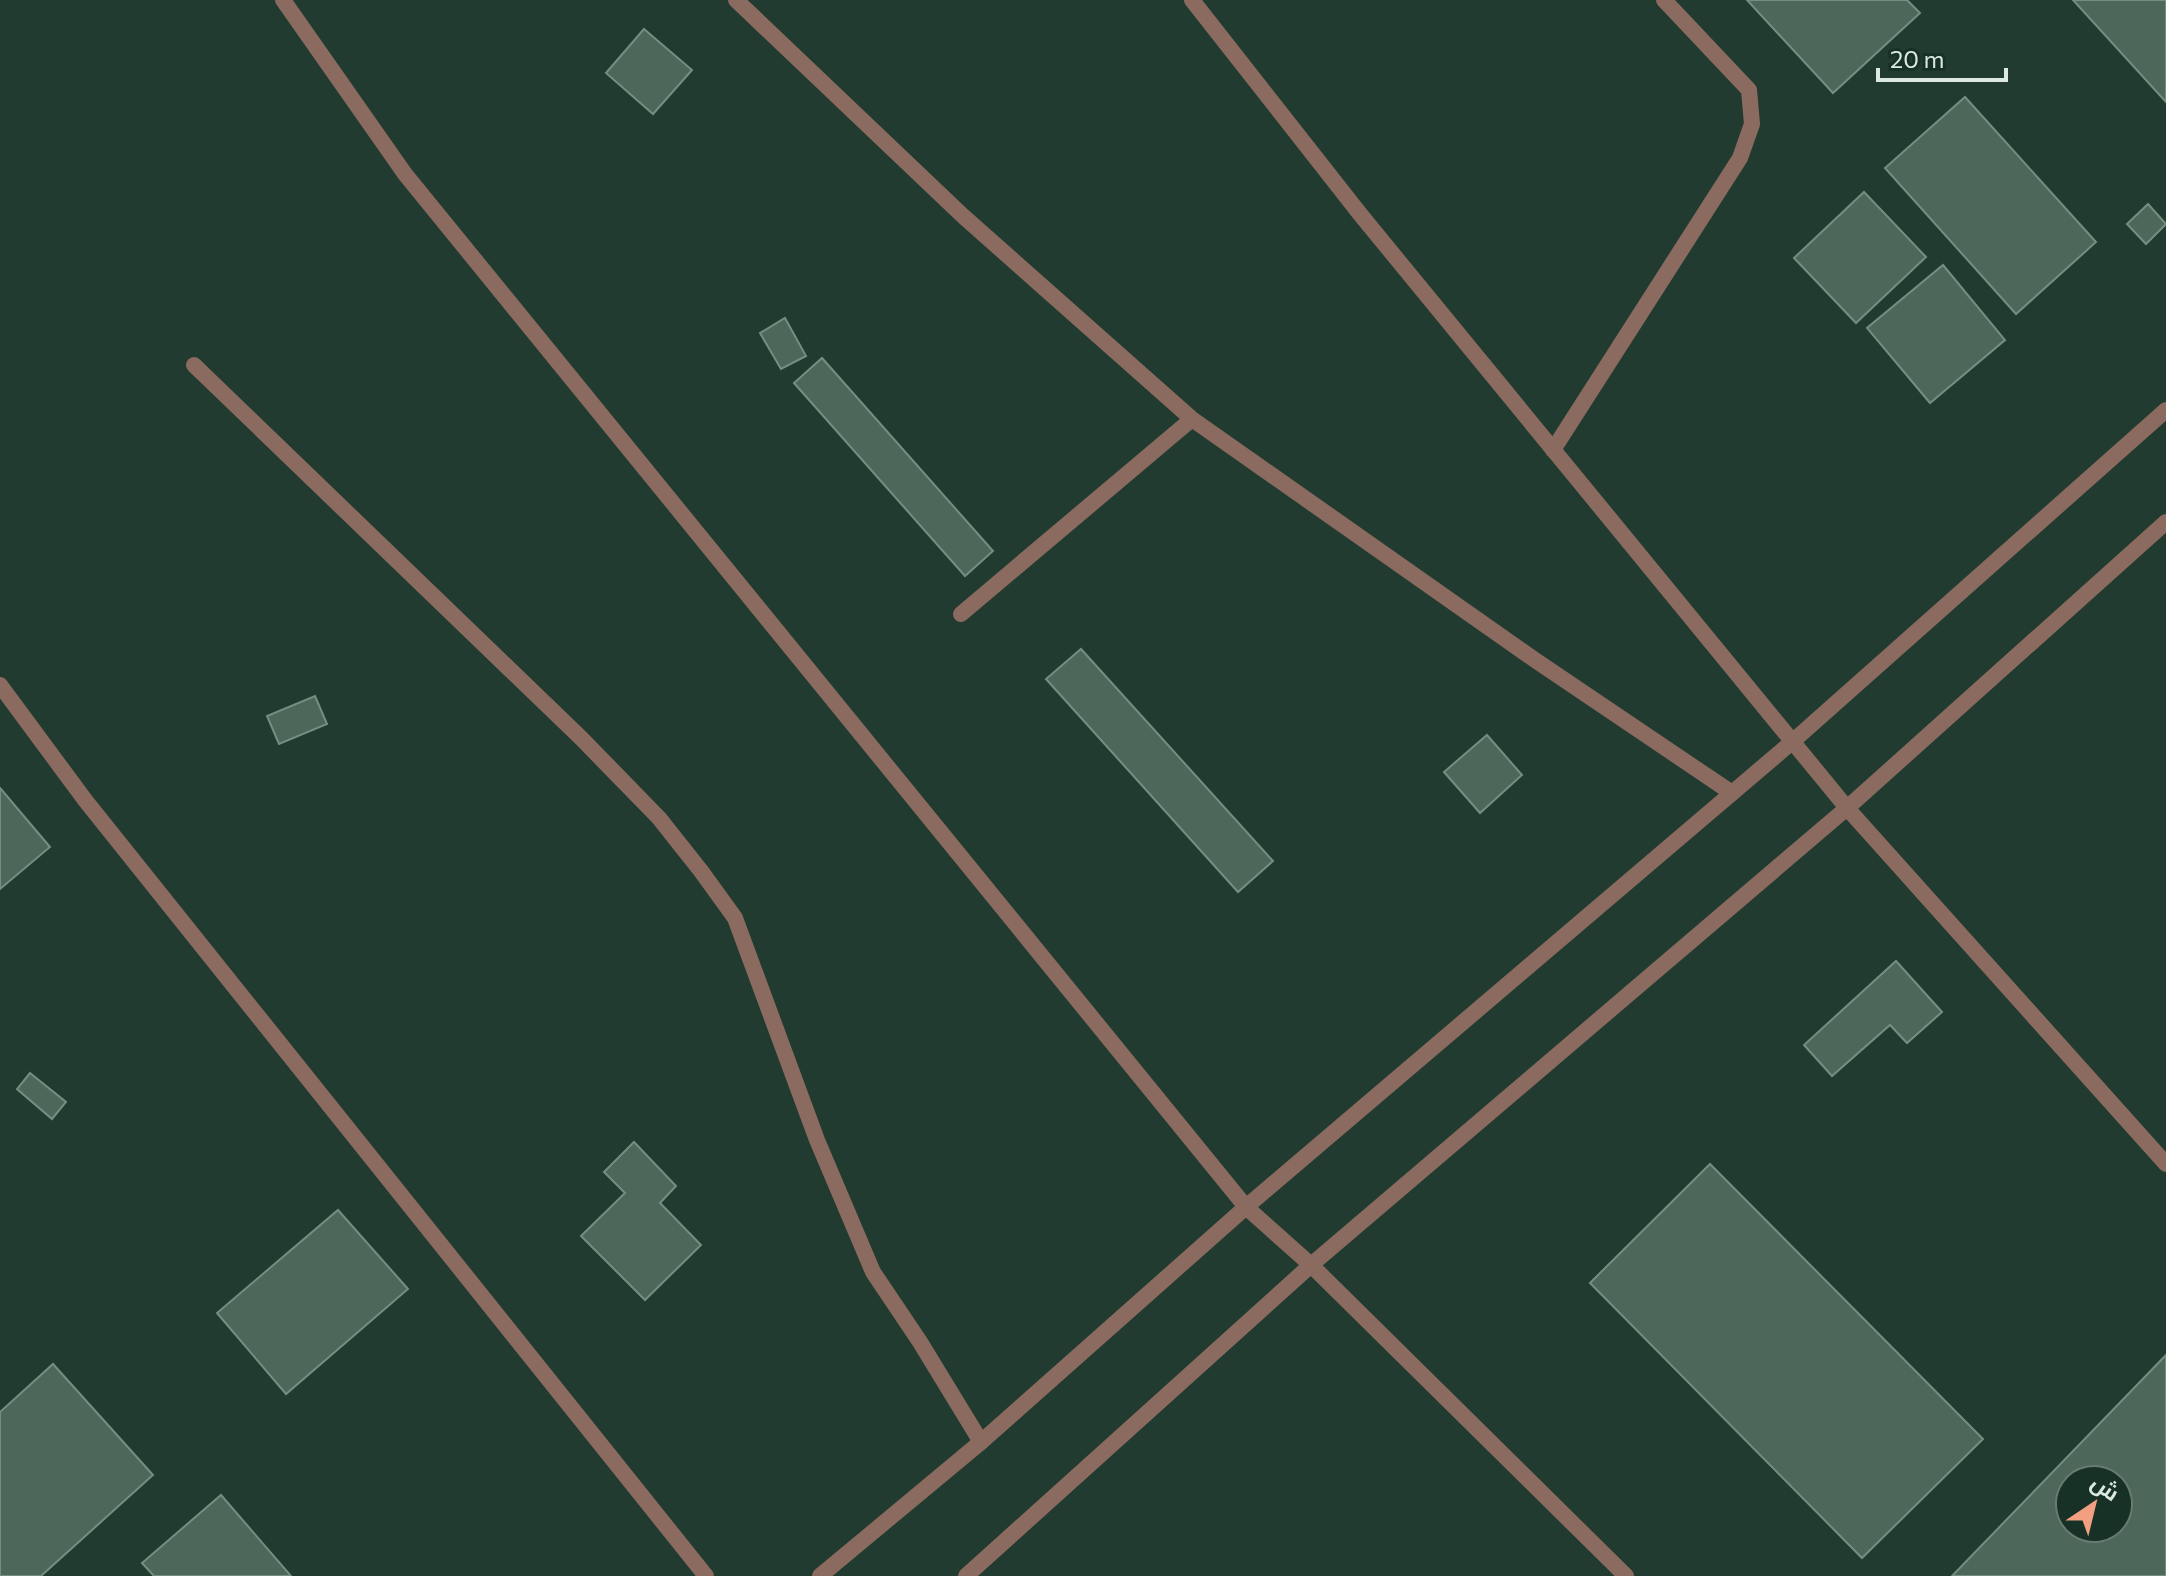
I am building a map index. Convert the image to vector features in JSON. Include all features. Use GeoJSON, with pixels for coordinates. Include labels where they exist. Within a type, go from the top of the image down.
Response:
{"type":"FeatureCollection","features":[{"type":"Feature","properties":{"kind":"street"},"geometry":{"type":"LineString","coordinates":[[283,0],[405,174],[1246,1207],[1311,1265],[1626,1576]]}},
{"type":"Feature","properties":{"kind":"street"},"geometry":{"type":"LineString","coordinates":[[736,0],[963,216],[1192,419],[1535,660],[1732,793]]}},
{"type":"Feature","properties":{"kind":"street"},"geometry":{"type":"LineString","coordinates":[[1192,0],[1360,214],[1847,808],[2166,1164]]}},
{"type":"Feature","properties":{"kind":"street"},"geometry":{"type":"LineString","coordinates":[[1553,450],[1740,158],[1752,124],[1749,90],[1664,0]]}},
{"type":"Feature","properties":{"kind":"street"},"geometry":{"type":"LineString","coordinates":[[194,365],[581,738],[659,818],[701,871],[735,918],[817,1140],[873,1272],[981,1442]]}},
{"type":"Feature","properties":{"kind":"street"},"geometry":{"type":"LineString","coordinates":[[820,1576],[981,1442],[1246,1207],[1792,742],[2166,410]]}},
{"type":"Feature","properties":{"kind":"street"},"geometry":{"type":"LineString","coordinates":[[961,614],[1192,419]]}},
{"type":"Feature","properties":{"kind":"street"},"geometry":{"type":"LineString","coordinates":[[966,1576],[1311,1265],[1847,808],[2166,522]]}},
{"type":"Feature","properties":{"kind":"street"},"geometry":{"type":"LineString","coordinates":[[0,685],[94,812],[706,1576]]}},
{"type":"Feature","properties":{"kind":"building"},"geometry":{"type":"Polygon","coordinates":[[[1747,0],[1907,0],[1920,13],[1833,93],[1747,0]]]}},
{"type":"Feature","properties":{"kind":"building"},"geometry":{"type":"Polygon","coordinates":[[[2073,0],[2166,0],[2166,102],[2073,0]]]}},
{"type":"Feature","properties":{"kind":"building"},"geometry":{"type":"Polygon","coordinates":[[[644,29],[692,70],[653,114],[606,73],[644,29]]]}},
{"type":"Feature","properties":{"kind":"building"},"geometry":{"type":"Polygon","coordinates":[[[1965,97],[2096,242],[2016,314],[1885,168],[1965,97]]]}},
{"type":"Feature","properties":{"kind":"building"},"geometry":{"type":"Polygon","coordinates":[[[1864,192],[1926,257],[1856,323],[1794,258],[1864,192]]]}},
{"type":"Feature","properties":{"kind":"building"},"geometry":{"type":"Polygon","coordinates":[[[2148,204],[2166,224],[2146,244],[2127,224],[2148,204]]]}},
{"type":"Feature","properties":{"kind":"building"},"geometry":{"type":"Polygon","coordinates":[[[1943,265],[2005,340],[1930,403],[1867,328],[1943,265]]]}},
{"type":"Feature","properties":{"kind":"building"},"geometry":{"type":"Polygon","coordinates":[[[785,318],[806,356],[781,369],[760,333],[785,318]]]}},
{"type":"Feature","properties":{"kind":"building"},"geometry":{"type":"Polygon","coordinates":[[[822,358],[993,551],[965,576],[794,383],[822,358]]]}},
{"type":"Feature","properties":{"kind":"building"},"geometry":{"type":"Polygon","coordinates":[[[1081,649],[1273,861],[1238,892],[1046,679],[1081,649]]]}},
{"type":"Feature","properties":{"kind":"building"},"geometry":{"type":"Polygon","coordinates":[[[315,696],[327,724],[279,744],[267,716],[315,696]]]}},
{"type":"Feature","properties":{"kind":"building"},"geometry":{"type":"Polygon","coordinates":[[[1487,735],[1522,775],[1480,813],[1444,772],[1487,735]]]}},
{"type":"Feature","properties":{"kind":"building"},"geometry":{"type":"Polygon","coordinates":[[[0,788],[50,847],[0,889],[0,788]]]}},
{"type":"Feature","properties":{"kind":"building"},"geometry":{"type":"Polygon","coordinates":[[[1896,961],[1942,1012],[1907,1043],[1890,1025],[1832,1076],[1804,1045],[1896,961]]]}},
{"type":"Feature","properties":{"kind":"building"},"geometry":{"type":"Polygon","coordinates":[[[30,1073],[66,1102],[52,1119],[17,1089],[30,1073]]]}},
{"type":"Feature","properties":{"kind":"building"},"geometry":{"type":"Polygon","coordinates":[[[634,1142],[676,1186],[660,1203],[701,1245],[645,1300],[581,1236],[625,1193],[604,1172],[634,1142]]]}},
{"type":"Feature","properties":{"kind":"building"},"geometry":{"type":"Polygon","coordinates":[[[1710,1164],[1983,1439],[1862,1558],[1590,1283],[1710,1164]]]}},
{"type":"Feature","properties":{"kind":"building"},"geometry":{"type":"Polygon","coordinates":[[[338,1210],[408,1289],[286,1394],[217,1313],[338,1210]]]}},
{"type":"Feature","properties":{"kind":"building"},"geometry":{"type":"Polygon","coordinates":[[[2166,1355],[2166,1576],[1952,1576],[2054,1471],[2054,1544],[2134,1544],[2134,1464],[2060,1464],[2166,1355]]]}},
{"type":"Feature","properties":{"kind":"building"},"geometry":{"type":"Polygon","coordinates":[[[53,1364],[153,1475],[41,1576],[0,1576],[0,1412],[53,1364]]]}},
{"type":"Feature","properties":{"kind":"building"},"geometry":{"type":"Polygon","coordinates":[[[221,1495],[291,1576],[154,1576],[142,1563],[221,1495]]]}}]}
